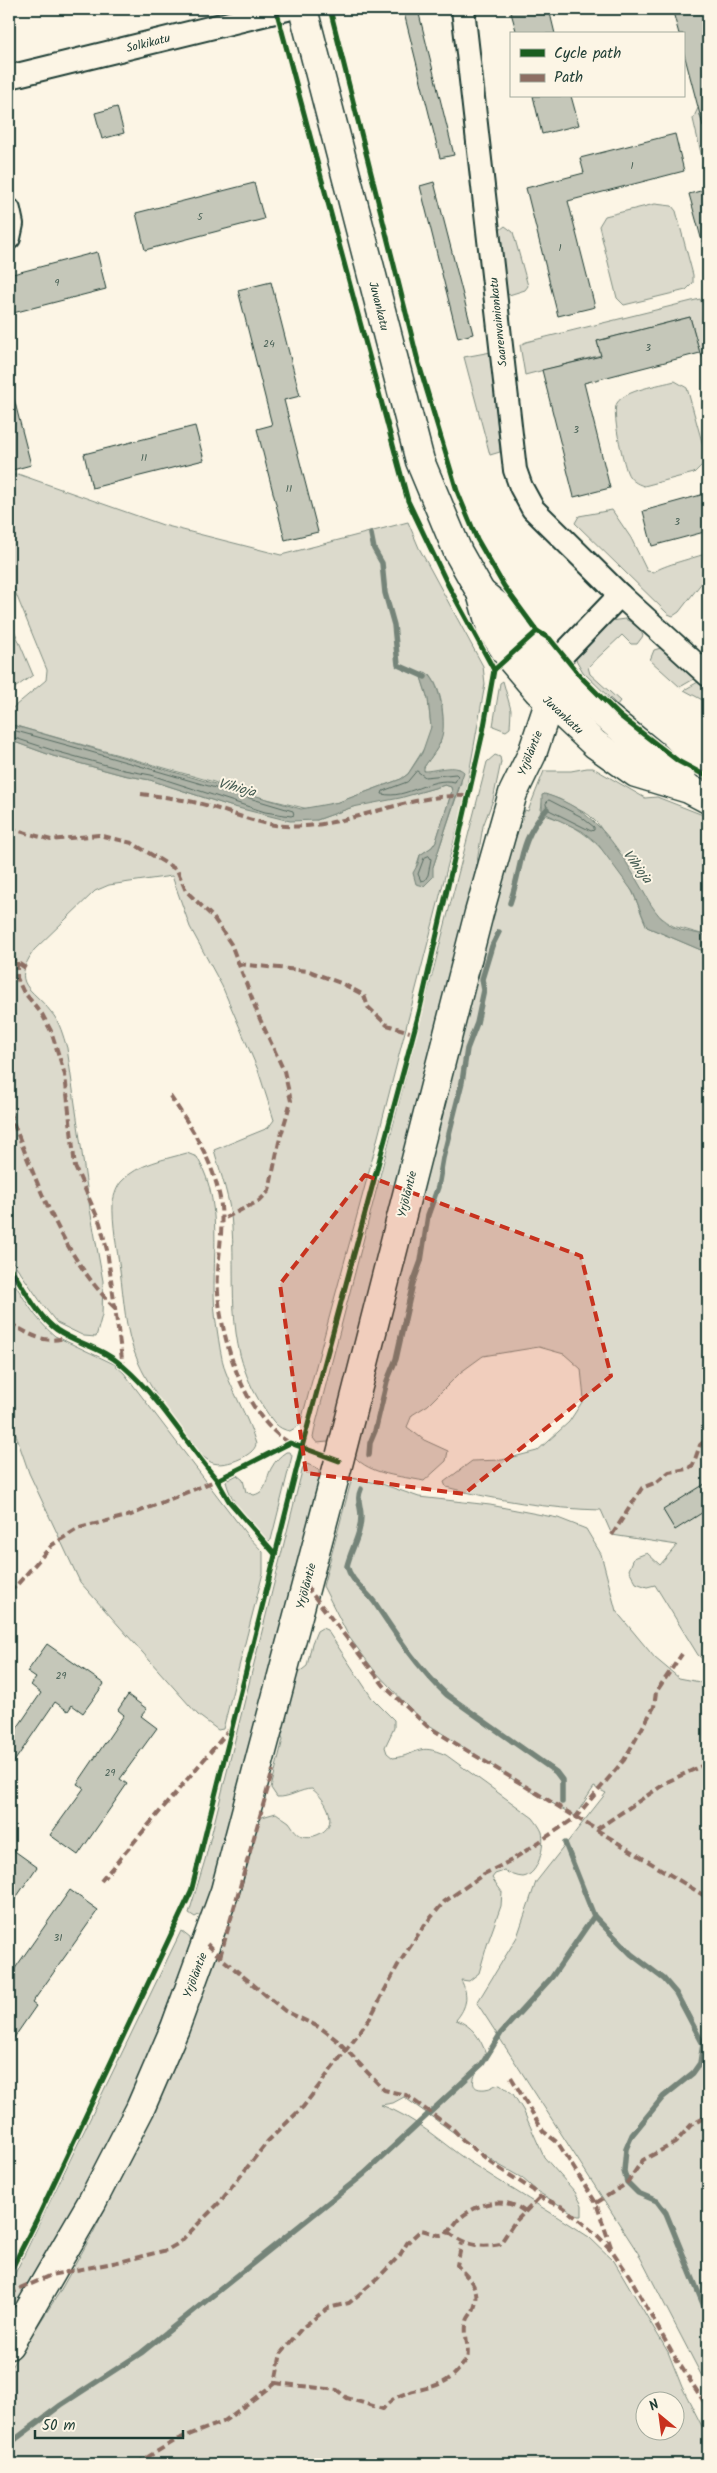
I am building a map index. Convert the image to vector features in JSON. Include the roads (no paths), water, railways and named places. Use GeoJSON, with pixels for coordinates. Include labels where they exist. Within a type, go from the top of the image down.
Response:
{"type":"FeatureCollection","features":[{"type":"Feature","properties":{"kind":"main road","name":"Juvankatu"},"geometry":{"type":"LineString","coordinates":[[302,9],[420,461],[448,531],[481,593],[491,628],[510,658],[543,697],[595,744],[636,773],[699,794]]}},
{"type":"Feature","properties":{"kind":"main road","name":"Juvankatu"},"geometry":{"type":"LineString","coordinates":[[481,593],[510,616],[527,640],[569,686],[699,794]]}},
{"type":"Feature","properties":{"kind":"main road","name":"Yrjöläntie"},"geometry":{"type":"LineString","coordinates":[[9,2345],[92,2202],[140,2110],[175,2028],[225,1891],[339,1461],[479,913],[513,793],[517,748],[543,697],[551,667]]}},
{"type":"Feature","properties":{"kind":"street","name":"Solkikatu"},"geometry":{"type":"LineString","coordinates":[[9,77],[287,9]]}},
{"type":"Feature","properties":{"kind":"street","name":"Saarenvainionkatu"},"geometry":{"type":"LineString","coordinates":[[463,9],[515,470],[521,487],[533,509],[620,595],[708,675]]}},
{"type":"Feature","properties":{"kind":"street"},"geometry":{"type":"LineString","coordinates":[[9,210],[12,224],[9,238]]}},
{"type":"Feature","properties":{"kind":"street"},"geometry":{"type":"LineString","coordinates":[[551,667],[620,595]]}},
{"type":"Feature","properties":{"kind":"water"},"geometry":{"type":"Polygon","coordinates":[[[425,672],[435,683],[438,691],[441,701],[443,730],[441,741],[424,767],[424,771],[456,768],[464,772],[433,867],[433,877],[424,886],[416,884],[413,873],[420,855],[432,847],[436,841],[452,791],[451,787],[445,785],[400,798],[353,807],[317,820],[290,821],[230,806],[150,780],[123,775],[53,756],[9,740],[9,724],[301,809],[339,802],[401,779],[408,774],[422,753],[431,727],[428,699],[420,674],[425,672]]]}},
{"type":"Feature","properties":{"kind":"water"},"geometry":{"type":"Polygon","coordinates":[[[545,794],[577,808],[590,818],[621,854],[659,915],[672,927],[708,936],[708,953],[647,927],[633,892],[597,843],[582,831],[542,812],[542,795],[545,794]]]}},
{"type":"Feature","properties":{"kind":"waterway"},"geometry":{"type":"LineString","coordinates":[[371,534],[374,549],[382,563],[385,593],[394,625],[398,665],[425,677]]}},
{"type":"Feature","properties":{"kind":"waterway"},"geometry":{"type":"LineString","coordinates":[[510,903],[526,843],[531,832],[547,809]]}},
{"type":"Feature","properties":{"kind":"waterway"},"geometry":{"type":"LineString","coordinates":[[369,1455],[370,1443],[375,1431],[387,1381],[396,1359],[413,1283],[421,1261],[428,1215],[438,1187],[443,1158],[462,1082],[467,1049],[477,1023],[484,990],[482,979],[492,946],[499,932]]}},
{"type":"Feature","properties":{"kind":"waterway"},"geometry":{"type":"LineString","coordinates":[[361,1489],[359,1496],[361,1523],[347,1566],[352,1577],[375,1603],[399,1639],[436,1685],[447,1695],[556,1772],[562,1780],[562,1802]]}},
{"type":"Feature","properties":{"kind":"waterway"},"geometry":{"type":"LineString","coordinates":[[565,1843],[594,1916],[631,1954],[664,1979],[676,1993],[703,2044],[700,2063],[693,2073],[663,2097],[632,2135],[626,2149],[624,2171],[627,2182],[638,2193],[657,2201],[666,2213],[708,2316]]}},
{"type":"Feature","properties":{"kind":"waterway"},"geometry":{"type":"LineString","coordinates":[[9,2444],[61,2405],[141,2353],[364,2174],[482,2064],[501,2033],[552,1977],[594,1916]]}},
{"type":"Feature","properties":{"kind":"water label","name":"Vihioja"},"geometry":{"type":"Point","coordinates":[237,787]}},
{"type":"Feature","properties":{"kind":"water label","name":"Vihioja"},"geometry":{"type":"Point","coordinates":[638,866]}}]}
